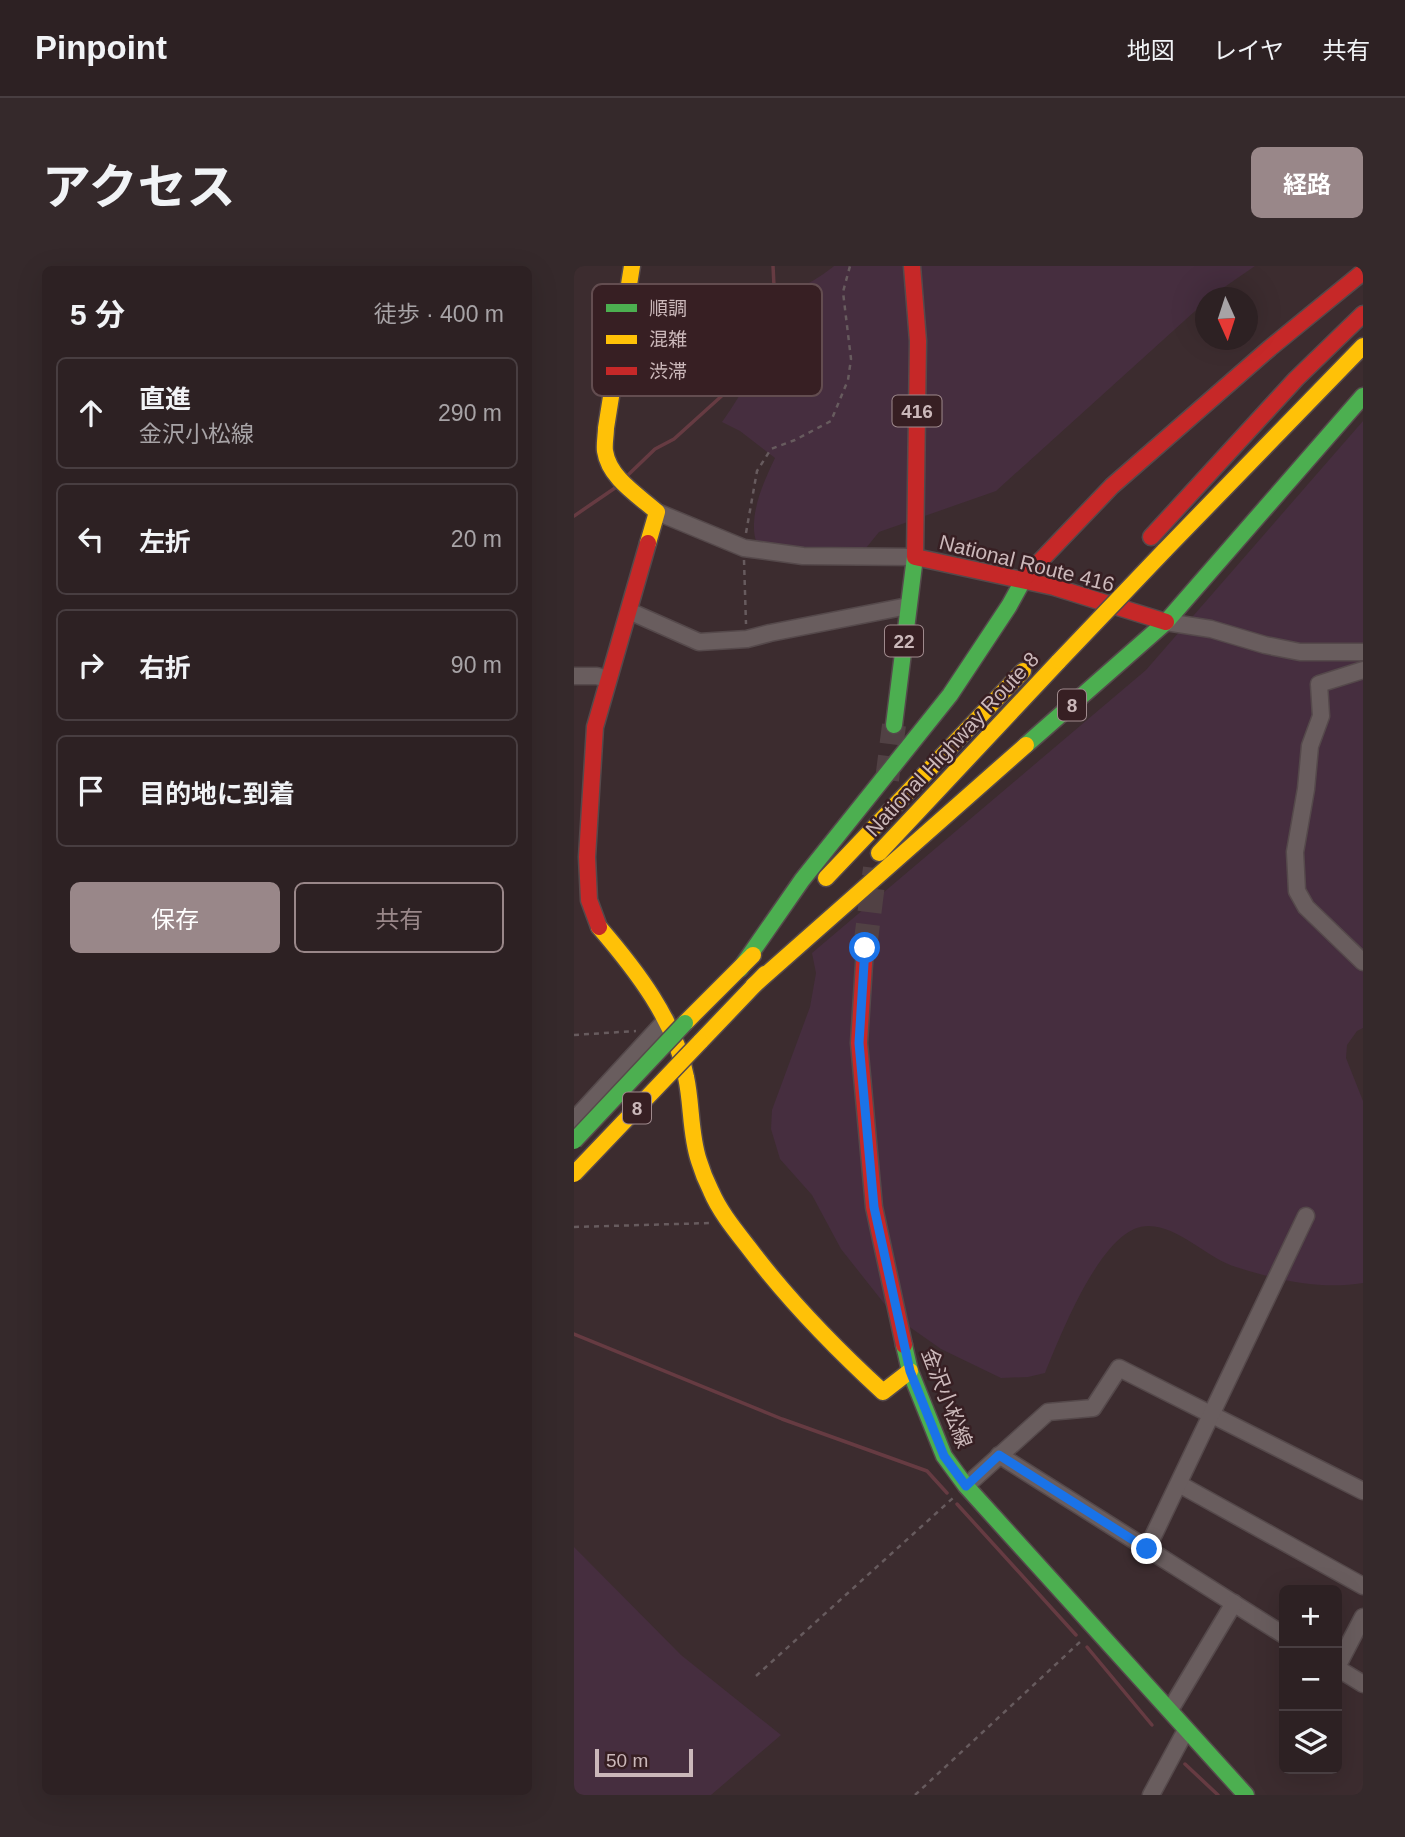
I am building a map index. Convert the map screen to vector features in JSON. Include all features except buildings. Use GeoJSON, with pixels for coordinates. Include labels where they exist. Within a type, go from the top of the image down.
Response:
{"type":"FeatureCollection","features":[{"type":"Feature","properties":{"kind":"main road"},"geometry":{"type":"LineString","coordinates":[[629,284],[632,266]]}},
{"type":"Feature","properties":{"kind":"main road","name":"National Route 416"},"geometry":{"type":"LineString","coordinates":[[912,266],[918,341],[915,557],[1054,587],[1166,622]]}},
{"type":"Feature","properties":{"kind":"main road","name":"8"},"geometry":{"type":"LineString","coordinates":[[740,969],[802,880],[950,695],[1009,606],[1022,580],[1112,486],[1270,348],[1363,272]]}},
{"type":"Feature","properties":{"kind":"main road"},"geometry":{"type":"LineString","coordinates":[[1146,542],[1296,379],[1363,314]]}},
{"type":"Feature","properties":{"kind":"main road","name":"National Highway Route 8"},"geometry":{"type":"LineString","coordinates":[[574,1174],[1059,661],[1363,346]]}},
{"type":"Feature","properties":{"kind":"main road"},"geometry":{"type":"LineString","coordinates":[[612,396],[604,451],[618,478],[657,512],[607,679],[582,793],[586,880],[596,924],[621,953],[662,1025],[677,1045],[686,1076],[698,1160],[712,1194],[729,1222],[772,1279],[829,1343],[883,1392],[910,1371]]}},
{"type":"Feature","properties":{"kind":"main road","name":"8"},"geometry":{"type":"LineString","coordinates":[[753,986],[1166,622],[1363,396]]}},
{"type":"Feature","properties":{"kind":"main road","name":"22"},"geometry":{"type":"LineString","coordinates":[[894,726],[915,557]]}},
{"type":"Feature","properties":{"kind":"main road"},"geometry":{"type":"LineString","coordinates":[[1075,617],[1104,587]]}},
{"type":"Feature","properties":{"kind":"main road","name":"National Highway Route 8"},"geometry":{"type":"LineString","coordinates":[[574,1141],[1038,656]]}},
{"type":"Feature","properties":{"kind":"main road","name":"金沢小松線"},"geometry":{"type":"LineString","coordinates":[[865,948],[859,1043],[874,1207],[910,1371],[944,1456],[966,1486],[1245,1795]]}},
{"type":"Feature","properties":{"kind":"street"},"geometry":{"type":"LineString","coordinates":[[657,512],[744,548],[803,555],[915,557]]}},
{"type":"Feature","properties":{"kind":"street"},"geometry":{"type":"LineString","coordinates":[[629,611],[699,642],[747,639],[908,606]]}},
{"type":"Feature","properties":{"kind":"street"},"geometry":{"type":"LineString","coordinates":[[1166,622],[1211,629],[1300,652],[1363,653]]}},
{"type":"Feature","properties":{"kind":"street"},"geometry":{"type":"LineString","coordinates":[[1363,670],[1319,684],[1321,716],[1310,746],[1295,852],[1297,891],[1306,907],[1363,962]]}},
{"type":"Feature","properties":{"kind":"street"},"geometry":{"type":"LineString","coordinates":[[574,676],[607,679]]}},
{"type":"Feature","properties":{"kind":"street"},"geometry":{"type":"LineString","coordinates":[[574,1120],[662,1025]]}},
{"type":"Feature","properties":{"kind":"street"},"geometry":{"type":"LineString","coordinates":[[1147,1549],[1306,1216]]}},
{"type":"Feature","properties":{"kind":"street"},"geometry":{"type":"LineString","coordinates":[[966,1486],[1048,1412],[1093,1408],[1119,1368],[1363,1490]]}},
{"type":"Feature","properties":{"kind":"street"},"geometry":{"type":"LineString","coordinates":[[999,1455],[1279,1632]]}},
{"type":"Feature","properties":{"kind":"street"},"geometry":{"type":"LineString","coordinates":[[1179,1484],[1363,1587]]}},
{"type":"Feature","properties":{"kind":"street"},"geometry":{"type":"LineString","coordinates":[[1170,1710],[1234,1603]]}},
{"type":"Feature","properties":{"kind":"street"},"geometry":{"type":"LineString","coordinates":[[1342,1657],[1363,1617]]}},
{"type":"Feature","properties":{"kind":"street"},"geometry":{"type":"LineString","coordinates":[[1342,1670],[1363,1684]]}},
{"type":"Feature","properties":{"kind":"street"},"geometry":{"type":"LineString","coordinates":[[1151,1795],[1186,1730]]}},
{"type":"Feature","properties":{"kind":"path"},"geometry":{"type":"LineString","coordinates":[[747,639],[744,548],[757,471],[771,449],[831,421],[848,380],[850,359],[844,292],[850,266]]}},
{"type":"Feature","properties":{"kind":"path"},"geometry":{"type":"LineString","coordinates":[[574,1035],[662,1025]]}},
{"type":"Feature","properties":{"kind":"path"},"geometry":{"type":"LineString","coordinates":[[574,1227],[729,1222]]}},
{"type":"Feature","properties":{"kind":"path"},"geometry":{"type":"LineString","coordinates":[[756,1676],[966,1486]]}},
{"type":"Feature","properties":{"kind":"path"},"geometry":{"type":"LineString","coordinates":[[915,1795],[1094,1629]]}},
{"type":"Feature","properties":{"kind":"shaded area"},"geometry":{"type":"Polygon","coordinates":[[[834,266],[1255,266],[1225,287],[1195,287],[1195,311],[996,491],[879,532],[862,553],[759,551],[754,532],[755,511],[775,458],[740,431],[722,422],[738,396],[822,396],[822,284],[808,284],[834,266]]]}},
{"type":"Feature","properties":{"kind":"shaded area"},"geometry":{"type":"Polygon","coordinates":[[[1363,421],[1363,1028],[1357,1031],[1347,1045],[1346,1058],[1363,1101],[1363,1283],[1315,1284],[1267,1276],[1224,1262],[1160,1227],[1134,1229],[1120,1239],[1093,1272],[1070,1315],[1045,1373],[1001,1378],[941,1349],[894,1316],[841,1249],[812,1195],[780,1159],[771,1129],[772,1110],[810,1007],[816,973],[812,953],[1146,670],[1363,421]]]}},
{"type":"Feature","properties":{"kind":"shaded area"},"geometry":{"type":"Polygon","coordinates":[[[574,1547],[681,1655],[781,1735],[711,1795],[574,1795],[574,1547]]]}},
{"type":"Feature","properties":{"kind":"waterway"},"geometry":{"type":"LineString","coordinates":[[773,266],[774,284]]}},
{"type":"Feature","properties":{"kind":"waterway"},"geometry":{"type":"LineString","coordinates":[[628,475],[655,449],[674,439],[722,396]]}},
{"type":"Feature","properties":{"kind":"waterway"},"geometry":{"type":"LineString","coordinates":[[574,516],[615,488]]}},
{"type":"Feature","properties":{"kind":"waterway"},"geometry":{"type":"LineString","coordinates":[[574,1334],[782,1419],[927,1471],[947,1493]]}},
{"type":"Feature","properties":{"kind":"waterway"},"geometry":{"type":"LineString","coordinates":[[957,1504],[1076,1635]]}},
{"type":"Feature","properties":{"kind":"waterway"},"geometry":{"type":"LineString","coordinates":[[1087,1647],[1152,1725]]}},
{"type":"Feature","properties":{"kind":"waterway"},"geometry":{"type":"LineString","coordinates":[[1185,1764],[1218,1795]]}},
{"type":"Feature","properties":{"kind":"tunnel"},"geometry":{"type":"LineString","coordinates":[[887,780],[894,725]]}},
{"type":"Feature","properties":{"kind":"tunnel"},"geometry":{"type":"LineString","coordinates":[[865,948],[875,868]]}},
{"type":"Feature","properties":{"kind":"traffic: fast"},"geometry":{"type":"LineString","coordinates":[[1026,745],[1166,622],[1363,396]]}},
{"type":"Feature","properties":{"kind":"traffic: fast"},"geometry":{"type":"LineString","coordinates":[[894,725],[915,557]]}},
{"type":"Feature","properties":{"kind":"traffic: fast"},"geometry":{"type":"LineString","coordinates":[[740,969],[802,880],[950,695],[1025,577]]}},
{"type":"Feature","properties":{"kind":"traffic: fast"},"geometry":{"type":"LineString","coordinates":[[574,1141],[685,1023]]}},
{"type":"Feature","properties":{"kind":"traffic: fast"},"geometry":{"type":"LineString","coordinates":[[904,1345],[910,1371],[944,1456],[966,1486],[1246,1795]]}},
{"type":"Feature","properties":{"kind":"traffic: slow"},"geometry":{"type":"LineString","coordinates":[[629,284],[632,266]]}},
{"type":"Feature","properties":{"kind":"traffic: slow"},"geometry":{"type":"LineString","coordinates":[[1164,551],[1363,346]]}},
{"type":"Feature","properties":{"kind":"traffic: slow"},"geometry":{"type":"LineString","coordinates":[[611,396],[605,448],[608,461],[618,478],[657,512],[648,543]]}},
{"type":"Feature","properties":{"kind":"traffic: slow"},"geometry":{"type":"LineString","coordinates":[[1059,661],[1164,551]]}},
{"type":"Feature","properties":{"kind":"traffic: slow"},"geometry":{"type":"LineString","coordinates":[[879,853],[1059,661]]}},
{"type":"Feature","properties":{"kind":"traffic: slow"},"geometry":{"type":"LineString","coordinates":[[826,878],[1023,671]]}},
{"type":"Feature","properties":{"kind":"traffic: slow"},"geometry":{"type":"LineString","coordinates":[[753,986],[1026,745]]}},
{"type":"Feature","properties":{"kind":"traffic: slow"},"geometry":{"type":"LineString","coordinates":[[599,927],[640,978],[673,1036],[686,1077],[699,1161],[715,1199],[728,1221],[796,1305],[883,1392],[910,1371]]}},
{"type":"Feature","properties":{"kind":"traffic: slow"},"geometry":{"type":"LineString","coordinates":[[685,1023],[753,955]]}},
{"type":"Feature","properties":{"kind":"traffic: slow"},"geometry":{"type":"LineString","coordinates":[[700,1042],[765,974]]}},
{"type":"Feature","properties":{"kind":"traffic: slow"},"geometry":{"type":"LineString","coordinates":[[574,1174],[700,1042]]}},
{"type":"Feature","properties":{"kind":"traffic: jam"},"geometry":{"type":"LineString","coordinates":[[912,266],[918,341],[915,557],[1054,587],[1166,622]]}},
{"type":"Feature","properties":{"kind":"traffic: jam"},"geometry":{"type":"LineString","coordinates":[[1025,577],[1112,486],[1270,348],[1363,272]]}},
{"type":"Feature","properties":{"kind":"traffic: jam"},"geometry":{"type":"LineString","coordinates":[[1151,537],[1296,379],[1363,314]]}},
{"type":"Feature","properties":{"kind":"traffic: jam"},"geometry":{"type":"LineString","coordinates":[[599,927],[589,900],[587,857],[595,727],[648,543]]}},
{"type":"Feature","properties":{"kind":"traffic: jam"},"geometry":{"type":"LineString","coordinates":[[865,948],[859,1043],[874,1207],[904,1345]]}},
{"type":"Feature","properties":{"kind":"route"},"geometry":{"type":"LineString","coordinates":[[865,948],[859,1043],[874,1207],[910,1371],[944,1456],[966,1486],[999,1455],[1147,1549]]}}]}
